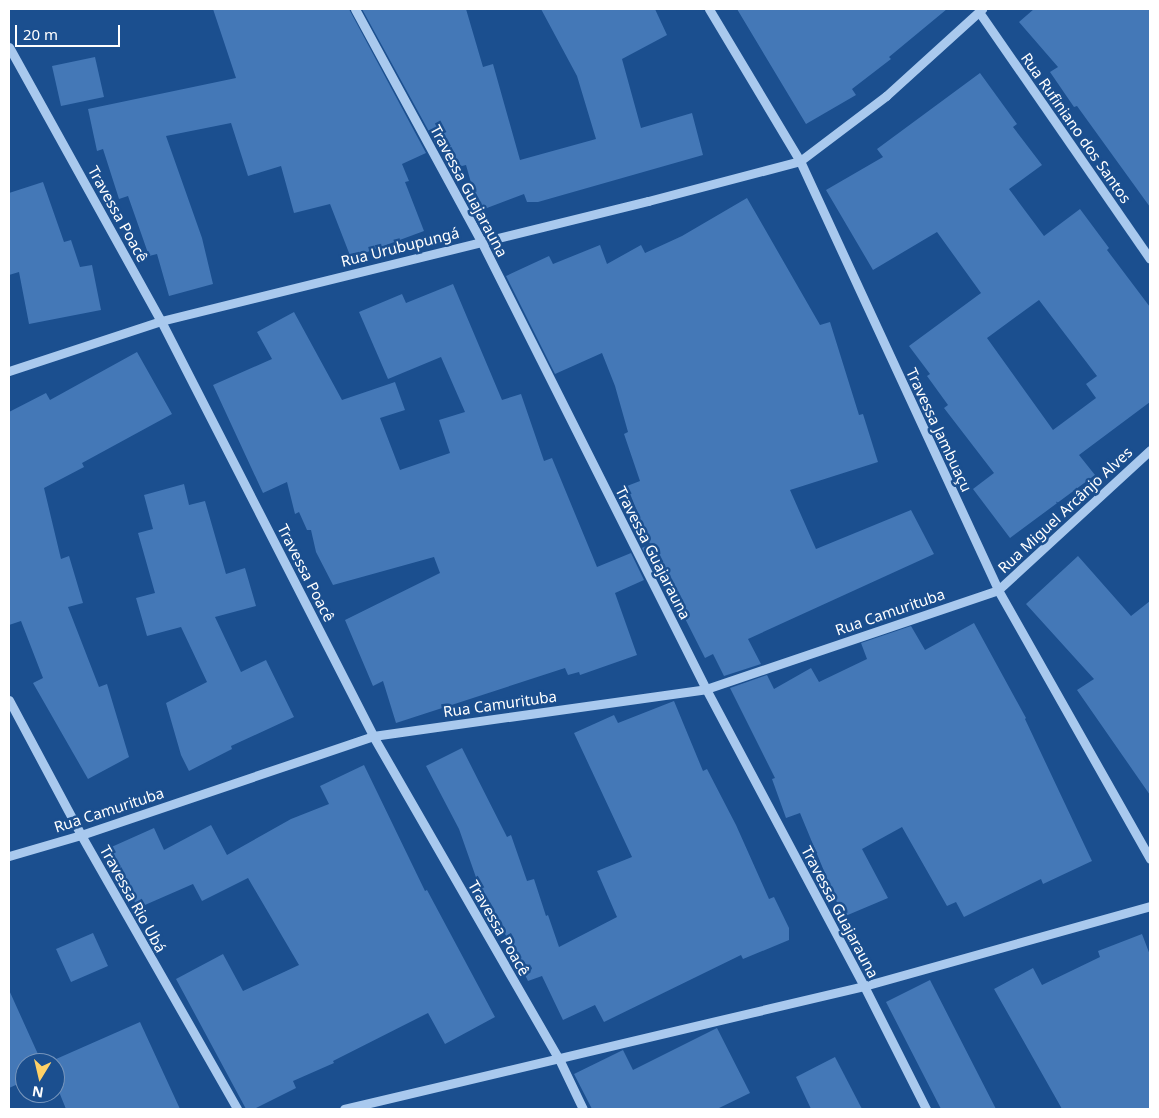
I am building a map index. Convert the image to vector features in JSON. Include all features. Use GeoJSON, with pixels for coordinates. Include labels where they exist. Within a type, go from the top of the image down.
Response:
{"type":"FeatureCollection","features":[{"type":"Feature","properties":{"kind":"street","name":"Travessa Guajarauna"},"geometry":{"type":"LineString","coordinates":[[355,9],[482,241],[706,689],[864,986],[926,1109]]}},
{"type":"Feature","properties":{"kind":"street","name":"Travessa Jambuaçu"},"geometry":{"type":"LineString","coordinates":[[709,9],[800,161],[998,590],[1150,859]]}},
{"type":"Feature","properties":{"kind":"street"},"geometry":{"type":"LineString","coordinates":[[800,161],[886,96],[980,10]]}},
{"type":"Feature","properties":{"kind":"street","name":"Rua Rufiniano dos Santos"},"geometry":{"type":"LineString","coordinates":[[980,10],[1150,259]]}},
{"type":"Feature","properties":{"kind":"street","name":"Travessa Poacê"},"geometry":{"type":"LineString","coordinates":[[9,47],[161,321],[374,736],[559,1059],[583,1109]]}},
{"type":"Feature","properties":{"kind":"street","name":"Rua Urubupungá"},"geometry":{"type":"LineString","coordinates":[[9,371],[161,321],[800,161]]}},
{"type":"Feature","properties":{"kind":"street","name":"Rua Miguel Arcânjo Alves"},"geometry":{"type":"LineString","coordinates":[[998,590],[1150,450]]}},
{"type":"Feature","properties":{"kind":"street","name":"Rua Camurituba"},"geometry":{"type":"LineString","coordinates":[[9,856],[81,835],[374,736],[706,689],[998,590]]}},
{"type":"Feature","properties":{"kind":"street","name":"Travessa Rio Ubá"},"geometry":{"type":"LineString","coordinates":[[9,700],[81,835],[236,1109]]}},
{"type":"Feature","properties":{"kind":"street"},"geometry":{"type":"LineString","coordinates":[[344,1109],[864,986],[1150,906]]}},
{"type":"Feature","properties":{"kind":"building"},"geometry":{"type":"Polygon","coordinates":[[[213,9],[349,9],[426,153],[402,164],[409,181],[405,182],[424,231],[351,258],[330,204],[294,213],[281,166],[248,176],[231,123],[166,136],[202,238],[213,284],[169,296],[157,254],[149,256],[128,196],[119,199],[103,149],[97,151],[88,109],[236,78],[213,9]]]}},
{"type":"Feature","properties":{"kind":"building"},"geometry":{"type":"Polygon","coordinates":[[[362,9],[466,9],[483,67],[493,64],[520,160],[596,139],[577,76],[541,9],[655,9],[667,35],[622,59],[641,128],[692,113],[703,155],[538,202],[527,202],[524,194],[479,211],[466,165],[454,168],[443,145],[438,148],[362,9]]]}},
{"type":"Feature","properties":{"kind":"building"},"geometry":{"type":"Polygon","coordinates":[[[737,9],[947,9],[889,57],[891,59],[852,89],[856,95],[806,124],[737,9]]]}},
{"type":"Feature","properties":{"kind":"building"},"geometry":{"type":"Polygon","coordinates":[[[1034,9],[1150,9],[1150,207],[1077,106],[1074,107],[1050,72],[1058,67],[1019,22],[1034,9]]]}},
{"type":"Feature","properties":{"kind":"building"},"geometry":{"type":"Polygon","coordinates":[[[95,57],[104,97],[61,106],[52,66],[95,57]]]}},
{"type":"Feature","properties":{"kind":"building"},"geometry":{"type":"Polygon","coordinates":[[[980,73],[1017,124],[1013,127],[1042,165],[1009,189],[1044,236],[1080,209],[1109,248],[1107,250],[1150,307],[1150,402],[1079,455],[1095,475],[1010,538],[973,489],[994,473],[944,408],[948,405],[927,376],[930,374],[909,346],[981,293],[937,232],[873,270],[826,190],[883,157],[877,149],[980,73]],[[1039,300],[987,338],[1053,430],[1096,398],[1086,384],[1097,376],[1039,300]]]}},
{"type":"Feature","properties":{"kind":"building"},"geometry":{"type":"Polygon","coordinates":[[[43,182],[64,242],[71,240],[80,267],[92,265],[101,310],[29,324],[19,272],[9,275],[9,193],[43,182]]]}},
{"type":"Feature","properties":{"kind":"building"},"geometry":{"type":"Polygon","coordinates":[[[747,198],[820,325],[830,322],[859,415],[863,414],[878,462],[790,490],[816,549],[911,510],[934,554],[748,639],[761,664],[724,676],[713,654],[705,658],[662,573],[656,576],[642,548],[650,544],[627,486],[640,481],[624,434],[628,432],[615,386],[602,353],[555,374],[506,276],[549,256],[553,264],[600,245],[607,264],[641,245],[645,253],[682,236],[747,198]]]}},
{"type":"Feature","properties":{"kind":"building"},"geometry":{"type":"Polygon","coordinates":[[[453,284],[502,400],[521,394],[544,461],[552,458],[597,567],[631,553],[644,580],[615,593],[637,655],[580,675],[579,672],[568,675],[565,668],[396,723],[383,681],[373,686],[345,620],[440,573],[434,557],[333,585],[316,552],[311,530],[307,530],[299,512],[295,514],[287,482],[263,493],[213,385],[272,359],[257,332],[294,312],[342,400],[395,382],[405,410],[380,418],[400,470],[450,453],[439,420],[465,412],[441,357],[388,379],[359,312],[402,294],[406,303],[453,284]]]}},
{"type":"Feature","properties":{"kind":"building"},"geometry":{"type":"Polygon","coordinates":[[[137,352],[172,414],[82,463],[84,467],[44,488],[61,559],[69,556],[83,603],[68,607],[99,687],[107,684],[129,757],[88,779],[33,683],[43,678],[21,621],[9,625],[9,412],[46,393],[50,400],[137,352]]]}},
{"type":"Feature","properties":{"kind":"building"},"geometry":{"type":"Polygon","coordinates":[[[184,484],[189,505],[205,501],[226,574],[245,568],[256,606],[215,617],[241,672],[266,660],[294,717],[231,746],[232,749],[189,771],[181,755],[166,703],[207,682],[181,627],[147,636],[136,598],[155,593],[138,533],[153,529],[144,495],[184,484]]]}},
{"type":"Feature","properties":{"kind":"building"},"geometry":{"type":"Polygon","coordinates":[[[1078,556],[1131,616],[1150,601],[1150,795],[1077,690],[1094,679],[1026,604],[1078,556]]]}},
{"type":"Feature","properties":{"kind":"building"},"geometry":{"type":"Polygon","coordinates":[[[974,623],[1026,718],[1092,861],[1043,884],[1041,879],[964,917],[956,902],[947,906],[902,827],[862,849],[888,898],[843,917],[800,813],[786,818],[772,779],[775,778],[730,688],[767,675],[774,689],[811,668],[819,682],[867,659],[861,643],[911,626],[925,650],[974,623]]]}},
{"type":"Feature","properties":{"kind":"building"},"geometry":{"type":"Polygon","coordinates":[[[674,701],[703,771],[707,769],[736,825],[769,899],[774,897],[789,928],[789,940],[743,959],[741,955],[604,1022],[595,1005],[563,1020],[542,976],[528,981],[489,901],[485,903],[459,829],[426,766],[462,748],[507,837],[511,835],[527,881],[534,879],[546,916],[548,915],[559,947],[617,917],[597,871],[632,857],[574,733],[614,715],[618,723],[674,701]]]}},
{"type":"Feature","properties":{"kind":"building"},"geometry":{"type":"Polygon","coordinates":[[[364,765],[425,891],[427,890],[495,1017],[445,1044],[428,1013],[333,1061],[334,1063],[293,1081],[296,1088],[254,1109],[246,1109],[176,979],[223,954],[243,991],[299,965],[248,878],[202,901],[193,884],[138,908],[107,849],[154,828],[164,850],[211,825],[227,855],[291,819],[329,804],[320,786],[364,765]]]}},
{"type":"Feature","properties":{"kind":"building"},"geometry":{"type":"Polygon","coordinates":[[[93,933],[108,966],[71,982],[56,949],[93,933]]]}},
{"type":"Feature","properties":{"kind":"building"},"geometry":{"type":"Polygon","coordinates":[[[1142,934],[1150,955],[1150,1109],[1062,1109],[994,989],[1033,968],[1042,985],[1100,957],[1098,951],[1142,934]]]}},
{"type":"Feature","properties":{"kind":"building"},"geometry":{"type":"Polygon","coordinates":[[[930,980],[996,1109],[941,1109],[886,1002],[930,980]]]}},
{"type":"Feature","properties":{"kind":"building"},"geometry":{"type":"Polygon","coordinates":[[[9,990],[37,1053],[15,1053],[15,1085],[9,1088],[9,990]]]}},
{"type":"Feature","properties":{"kind":"building"},"geometry":{"type":"Polygon","coordinates":[[[140,1022],[180,1109],[66,1109],[64,1103],[65,1055],[140,1022]]]}},
{"type":"Feature","properties":{"kind":"building"},"geometry":{"type":"Polygon","coordinates":[[[717,1028],[750,1093],[717,1109],[592,1109],[574,1074],[623,1050],[633,1070],[717,1028]]]}},
{"type":"Feature","properties":{"kind":"building"},"geometry":{"type":"Polygon","coordinates":[[[835,1057],[862,1109],[811,1109],[796,1077],[835,1057]]]}}]}
